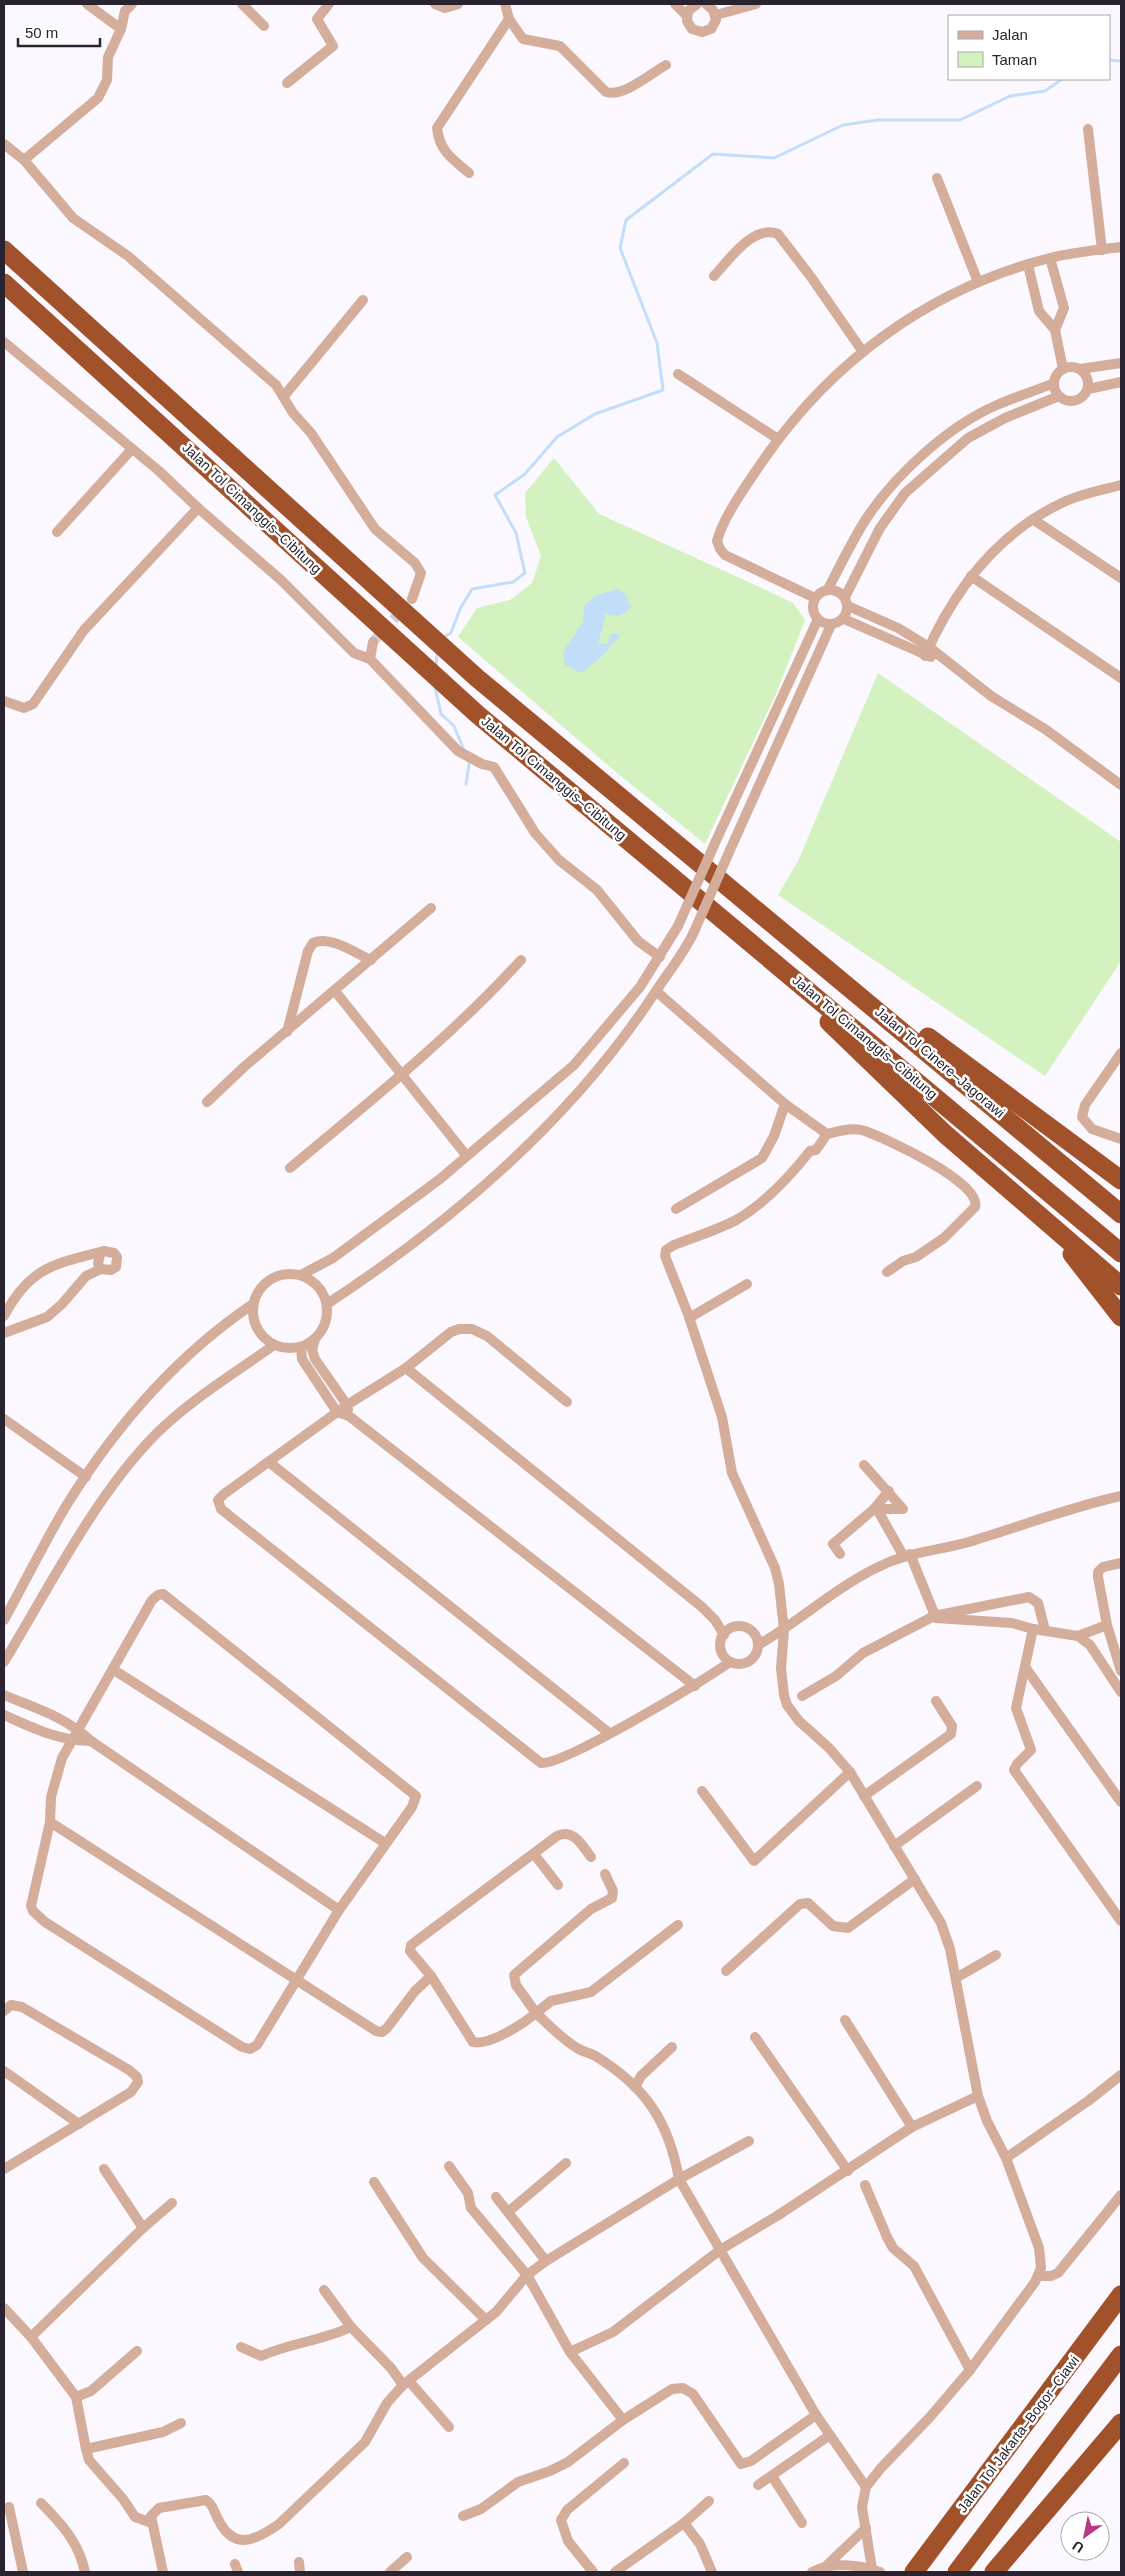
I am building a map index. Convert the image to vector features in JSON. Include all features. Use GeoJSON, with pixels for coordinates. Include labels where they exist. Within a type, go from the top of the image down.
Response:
{"type":"FeatureCollection","features":[{"type":"Feature","properties":{"kind":"highway","name":"Jalan Tol Cimanggis–Cibitung"},"geometry":{"type":"LineString","coordinates":[[4,250],[105,339],[477,678],[758,911]]}},
{"type":"Feature","properties":{"kind":"highway","name":"Jalan Tol Cimanggis–Cibitung"},"geometry":{"type":"LineString","coordinates":[[4,283],[477,714],[1121,1253]]}},
{"type":"Feature","properties":{"kind":"highway"},"geometry":{"type":"LineString","coordinates":[[758,911],[1121,1180]]}},
{"type":"Feature","properties":{"kind":"highway","name":"Jalan Tol Cinere–Jagorawi"},"geometry":{"type":"LineString","coordinates":[[758,911],[1121,1214]]}},
{"type":"Feature","properties":{"kind":"highway"},"geometry":{"type":"LineString","coordinates":[[716,913],[946,1134],[1121,1286]]}},
{"type":"Feature","properties":{"kind":"highway"},"geometry":{"type":"LineString","coordinates":[[1043,1218],[1121,1317]]}},
{"type":"Feature","properties":{"kind":"highway","name":"Jalan Tol Jakarta–Bogor–Ciawi"},"geometry":{"type":"LineString","coordinates":[[914,2572],[1121,2295]]}},
{"type":"Feature","properties":{"kind":"highway"},"geometry":{"type":"LineString","coordinates":[[957,2572],[1121,2355]]}},
{"type":"Feature","properties":{"kind":"highway"},"geometry":{"type":"LineString","coordinates":[[994,2572],[1121,2423]]}},
{"type":"Feature","properties":{"kind":"street"},"geometry":{"type":"LineString","coordinates":[[87,4],[121,29]]}},
{"type":"Feature","properties":{"kind":"street"},"geometry":{"type":"LineString","coordinates":[[24,160],[98,98],[107,80],[108,57],[121,29],[125,10],[132,4]]}},
{"type":"Feature","properties":{"kind":"street"},"geometry":{"type":"LineString","coordinates":[[242,4],[264,26]]}},
{"type":"Feature","properties":{"kind":"street"},"geometry":{"type":"LineString","coordinates":[[288,83],[333,46],[317,19],[329,4]]}},
{"type":"Feature","properties":{"kind":"street"},"geometry":{"type":"LineString","coordinates":[[435,4],[445,8],[458,4]]}},
{"type":"Feature","properties":{"kind":"street"},"geometry":{"type":"LineString","coordinates":[[505,4],[509,19],[523,39],[560,46],[567,50],[606,92],[613,94],[621,91],[666,65]]}},
{"type":"Feature","properties":{"kind":"street"},"geometry":{"type":"LineString","coordinates":[[675,4],[686,16],[689,26],[702,32],[714,24],[716,14]]}},
{"type":"Feature","properties":{"kind":"street"},"geometry":{"type":"LineString","coordinates":[[686,16],[691,7],[696,4]]}},
{"type":"Feature","properties":{"kind":"street"},"geometry":{"type":"LineString","coordinates":[[706,4],[716,14]]}},
{"type":"Feature","properties":{"kind":"street"},"geometry":{"type":"LineString","coordinates":[[716,14],[756,4]]}},
{"type":"Feature","properties":{"kind":"street"},"geometry":{"type":"LineString","coordinates":[[469,173],[446,154],[438,141],[436,128],[509,19]]}},
{"type":"Feature","properties":{"kind":"street"},"geometry":{"type":"LineString","coordinates":[[1088,129],[1102,250]]}},
{"type":"Feature","properties":{"kind":"street"},"geometry":{"type":"LineString","coordinates":[[4,144],[24,160],[73,218],[128,256],[276,386],[293,413],[311,433],[375,529],[415,563],[422,573],[412,599]]}},
{"type":"Feature","properties":{"kind":"street"},"geometry":{"type":"LineString","coordinates":[[937,178],[978,282]]}},
{"type":"Feature","properties":{"kind":"street"},"geometry":{"type":"LineString","coordinates":[[714,276],[751,238],[760,233],[771,231],[778,234],[811,277],[863,352]]}},
{"type":"Feature","properties":{"kind":"street"},"geometry":{"type":"LineString","coordinates":[[816,598],[725,555],[718,546],[718,534],[778,439],[813,399],[863,352],[921,310],[978,282],[1050,258],[1121,247]]}},
{"type":"Feature","properties":{"kind":"street"},"geometry":{"type":"LineString","coordinates":[[1050,258],[1064,308],[1055,330]]}},
{"type":"Feature","properties":{"kind":"street"},"geometry":{"type":"LineString","coordinates":[[1028,265],[1039,311],[1055,330],[1063,369]]}},
{"type":"Feature","properties":{"kind":"street"},"geometry":{"type":"LineString","coordinates":[[284,396],[363,300]]}},
{"type":"Feature","properties":{"kind":"street"},"geometry":{"type":"LineString","coordinates":[[4,342],[159,471],[280,580],[354,653],[370,658],[458,751],[482,764],[494,767],[501,776],[519,811],[535,833],[559,860],[598,890],[638,941],[660,957]]}},
{"type":"Feature","properties":{"kind":"street"},"geometry":{"type":"LineString","coordinates":[[1080,370],[1121,364]]}},
{"type":"Feature","properties":{"kind":"street"},"geometry":{"type":"LineString","coordinates":[[1072,367],[1086,375],[1088,389],[1084,396],[1076,401],[1066,401],[1058,396],[1054,383],[1056,375],[1063,369],[1072,367]]}},
{"type":"Feature","properties":{"kind":"street"},"geometry":{"type":"LineString","coordinates":[[678,374],[778,439]]}},
{"type":"Feature","properties":{"kind":"street"},"geometry":{"type":"LineString","coordinates":[[1088,389],[1121,382]]}},
{"type":"Feature","properties":{"kind":"street"},"geometry":{"type":"LineString","coordinates":[[831,625],[818,619],[813,609],[816,598],[828,589],[866,518],[894,485],[925,453],[959,427],[995,406],[1054,383]]}},
{"type":"Feature","properties":{"kind":"street"},"geometry":{"type":"LineString","coordinates":[[844,619],[847,602],[880,528],[905,494],[968,438],[1005,418],[1058,396]]}},
{"type":"Feature","properties":{"kind":"street"},"geometry":{"type":"LineString","coordinates":[[57,532],[132,449]]}},
{"type":"Feature","properties":{"kind":"street"},"geometry":{"type":"LineString","coordinates":[[927,651],[951,606],[971,576],[1002,543],[1034,520],[1076,497],[1121,486]]}},
{"type":"Feature","properties":{"kind":"street"},"geometry":{"type":"LineString","coordinates":[[4,701],[24,708],[33,704],[84,630],[198,508]]}},
{"type":"Feature","properties":{"kind":"street"},"geometry":{"type":"LineString","coordinates":[[1034,520],[1121,578]]}},
{"type":"Feature","properties":{"kind":"street"},"geometry":{"type":"LineString","coordinates":[[971,576],[1121,678]]}},
{"type":"Feature","properties":{"kind":"street"},"geometry":{"type":"LineString","coordinates":[[828,589],[838,591],[847,602],[898,628],[927,651]]}},
{"type":"Feature","properties":{"kind":"street"},"geometry":{"type":"LineString","coordinates":[[301,1275],[317,1285],[327,1304],[327,1318],[322,1331],[315,1339],[301,1347],[287,1348],[274,1345],[264,1338],[256,1328],[253,1316],[254,1304],[259,1291],[268,1281],[281,1275],[301,1275],[333,1258],[440,1179],[466,1155],[543,1093],[584,1054],[634,994],[660,957],[678,926],[818,619]]}},
{"type":"Feature","properties":{"kind":"street"},"geometry":{"type":"LineString","coordinates":[[327,1304],[399,1255],[485,1186],[600,1067],[635,1023],[680,958],[693,934],[831,625],[844,619],[927,651],[944,660],[991,696],[1046,730],[1121,785]]}},
{"type":"Feature","properties":{"kind":"street"},"geometry":{"type":"LineString","coordinates":[[370,658],[373,642]]}},
{"type":"Feature","properties":{"kind":"street"},"geometry":{"type":"LineString","coordinates":[[207,1102],[244,1066],[287,1032],[431,908]]}},
{"type":"Feature","properties":{"kind":"street"},"geometry":{"type":"LineString","coordinates":[[287,1032],[308,951],[313,943],[320,940],[330,942],[371,960]]}},
{"type":"Feature","properties":{"kind":"street"},"geometry":{"type":"LineString","coordinates":[[290,1168],[403,1074],[486,996],[521,960]]}},
{"type":"Feature","properties":{"kind":"street"},"geometry":{"type":"LineString","coordinates":[[335,991],[466,1155]]}},
{"type":"Feature","properties":{"kind":"street"},"geometry":{"type":"LineString","coordinates":[[656,991],[785,1104],[827,1134]]}},
{"type":"Feature","properties":{"kind":"street"},"geometry":{"type":"LineString","coordinates":[[1121,1053],[1085,1104],[1082,1117],[1092,1129],[1121,1139]]}},
{"type":"Feature","properties":{"kind":"street"},"geometry":{"type":"LineString","coordinates":[[676,1209],[762,1158],[774,1136],[785,1104]]}},
{"type":"Feature","properties":{"kind":"street"},"geometry":{"type":"LineString","coordinates":[[826,2566],[876,2570],[862,2508],[866,2487],[970,2370],[1038,2276],[1041,2262],[1039,2248],[1006,2158],[978,2096],[950,1949],[941,1923],[850,1772],[829,1748],[799,1721],[787,1704],[781,1668],[784,1630],[779,1584],[775,1568],[732,1473],[722,1417],[689,1318],[666,1258],[666,1250],[735,1220],[752,1210],[786,1178],[810,1151],[816,1150],[827,1134],[849,1129],[864,1131],[935,1164],[962,1184],[975,1199],[974,1207],[944,1238],[916,1257],[903,1261],[886,1272]]}},
{"type":"Feature","properties":{"kind":"street"},"geometry":{"type":"LineString","coordinates":[[101,1269],[97,1259],[104,1251]]}},
{"type":"Feature","properties":{"kind":"street"},"geometry":{"type":"LineString","coordinates":[[4,1316],[18,1294],[38,1273],[53,1265],[104,1251],[114,1253],[118,1262],[111,1270],[101,1269],[86,1276],[62,1304],[47,1317],[4,1333]]}},
{"type":"Feature","properties":{"kind":"street"},"geometry":{"type":"LineString","coordinates":[[78,1258],[86,1276]]}},
{"type":"Feature","properties":{"kind":"street"},"geometry":{"type":"LineString","coordinates":[[689,1318],[747,1284]]}},
{"type":"Feature","properties":{"kind":"street"},"geometry":{"type":"LineString","coordinates":[[4,1620],[66,1506],[119,1430],[160,1382],[218,1328],[254,1304]]}},
{"type":"Feature","properties":{"kind":"street"},"geometry":{"type":"LineString","coordinates":[[567,1402],[495,1342],[472,1329],[459,1329],[451,1332],[406,1368],[346,1405],[220,1497],[218,1502],[221,1509],[534,1760],[548,1764],[554,1762],[695,1686],[730,1662]]}},
{"type":"Feature","properties":{"kind":"street"},"geometry":{"type":"LineString","coordinates":[[315,1339],[312,1350],[315,1359],[346,1405],[349,1416]]}},
{"type":"Feature","properties":{"kind":"street"},"geometry":{"type":"LineString","coordinates":[[4,1662],[93,1514],[141,1451],[191,1404],[274,1345]]}},
{"type":"Feature","properties":{"kind":"street"},"geometry":{"type":"LineString","coordinates":[[301,1347],[302,1358],[337,1412],[349,1416],[695,1686]]}},
{"type":"Feature","properties":{"kind":"street"},"geometry":{"type":"LineString","coordinates":[[406,1368],[702,1607],[715,1620],[724,1634]]}},
{"type":"Feature","properties":{"kind":"street"},"geometry":{"type":"LineString","coordinates":[[4,1419],[86,1476]]}},
{"type":"Feature","properties":{"kind":"street"},"geometry":{"type":"LineString","coordinates":[[269,1462],[609,1733]]}},
{"type":"Feature","properties":{"kind":"street"},"geometry":{"type":"LineString","coordinates":[[864,1465],[903,1509],[875,1509]]}},
{"type":"Feature","properties":{"kind":"street"},"geometry":{"type":"LineString","coordinates":[[840,1554],[833,1544],[875,1509],[889,1491]]}},
{"type":"Feature","properties":{"kind":"street"},"geometry":{"type":"LineString","coordinates":[[758,1645],[784,1630],[812,1607],[885,1563],[968,1542],[1066,1509],[1121,1496]]}},
{"type":"Feature","properties":{"kind":"street"},"geometry":{"type":"LineString","coordinates":[[875,1509],[907,1556],[934,1616],[939,1620],[982,1620],[1012,1623],[1033,1629],[1078,1636],[1090,1645],[1117,1678],[1121,1692]]}},
{"type":"Feature","properties":{"kind":"street"},"geometry":{"type":"LineString","coordinates":[[1121,1563],[1106,1566],[1098,1572],[1107,1625],[1121,1671]]}},
{"type":"Feature","properties":{"kind":"street"},"geometry":{"type":"LineString","coordinates":[[158,1595],[167,1597],[414,1792],[416,1796],[415,1802],[339,1910],[257,2045],[250,2049],[45,1922],[33,1911],[31,1898],[50,1822],[51,1796],[59,1766],[70,1741],[78,1729],[114,1670],[152,1600],[158,1595]]}},
{"type":"Feature","properties":{"kind":"street"},"geometry":{"type":"LineString","coordinates":[[802,1696],[828,1681],[862,1653],[934,1616],[1028,1597],[1038,1603],[1045,1630]]}},
{"type":"Feature","properties":{"kind":"street"},"geometry":{"type":"LineString","coordinates":[[1078,1636],[1107,1625]]}},
{"type":"Feature","properties":{"kind":"street"},"geometry":{"type":"LineString","coordinates":[[734,1627],[741,1627],[753,1633],[758,1645],[754,1657],[749,1662],[743,1664],[730,1662],[722,1653],[720,1647],[724,1634],[734,1627]]}},
{"type":"Feature","properties":{"kind":"street"},"geometry":{"type":"LineString","coordinates":[[1033,1629],[1016,1712],[1031,1750],[1016,1764],[1014,1770],[1121,1921]]}},
{"type":"Feature","properties":{"kind":"street"},"geometry":{"type":"LineString","coordinates":[[1025,1667],[1121,1802]]}},
{"type":"Feature","properties":{"kind":"street"},"geometry":{"type":"LineString","coordinates":[[114,1670],[385,1844]]}},
{"type":"Feature","properties":{"kind":"street"},"geometry":{"type":"LineString","coordinates":[[4,1695],[30,1707],[48,1711],[78,1729],[91,1741],[339,1910]]}},
{"type":"Feature","properties":{"kind":"street"},"geometry":{"type":"LineString","coordinates":[[864,1796],[951,1734],[952,1726],[936,1701]]}},
{"type":"Feature","properties":{"kind":"street"},"geometry":{"type":"LineString","coordinates":[[4,1715],[42,1733],[70,1741],[91,1741]]}},
{"type":"Feature","properties":{"kind":"street"},"geometry":{"type":"LineString","coordinates":[[702,1791],[754,1861],[850,1772]]}},
{"type":"Feature","properties":{"kind":"street"},"geometry":{"type":"LineString","coordinates":[[894,1846],[977,1786]]}},
{"type":"Feature","properties":{"kind":"street"},"geometry":{"type":"LineString","coordinates":[[50,1822],[295,1981],[379,2032],[387,2028],[415,1991],[431,1976]]}},
{"type":"Feature","properties":{"kind":"street"},"geometry":{"type":"LineString","coordinates":[[591,1857],[579,1841],[566,1833],[556,1836],[411,1945],[410,1951],[414,1958],[431,1976],[473,2042],[480,2043],[494,2038],[526,2022],[551,2001],[591,1992],[678,1924]]}},
{"type":"Feature","properties":{"kind":"street"},"geometry":{"type":"LineString","coordinates":[[534,1854],[558,1885]]}},
{"type":"Feature","properties":{"kind":"street"},"geometry":{"type":"LineString","coordinates":[[605,1874],[613,1891],[612,1898],[591,1909],[514,1974],[516,1984],[536,2013],[576,2048],[596,2056],[635,2087],[657,2111],[676,2158],[680,2179],[816,2415],[866,2487]]}},
{"type":"Feature","properties":{"kind":"street"},"geometry":{"type":"LineString","coordinates":[[726,1971],[800,1904],[808,1904],[833,1926],[848,1928],[915,1879]]}},
{"type":"Feature","properties":{"kind":"street"},"geometry":{"type":"LineString","coordinates":[[956,1978],[996,1955]]}},
{"type":"Feature","properties":{"kind":"street"},"geometry":{"type":"LineString","coordinates":[[4,2011],[11,2005],[22,2007],[135,2073],[138,2082],[131,2092],[4,2168]]}},
{"type":"Feature","properties":{"kind":"street"},"geometry":{"type":"LineString","coordinates":[[845,2020],[912,2127]]}},
{"type":"Feature","properties":{"kind":"street"},"geometry":{"type":"LineString","coordinates":[[755,2037],[848,2171]]}},
{"type":"Feature","properties":{"kind":"street"},"geometry":{"type":"LineString","coordinates":[[635,2087],[641,2076],[672,2047]]}},
{"type":"Feature","properties":{"kind":"street"},"geometry":{"type":"LineString","coordinates":[[4,2071],[79,2124]]}},
{"type":"Feature","properties":{"kind":"street"},"geometry":{"type":"LineString","coordinates":[[1006,2158],[1088,2101],[1121,2075]]}},
{"type":"Feature","properties":{"kind":"street"},"geometry":{"type":"LineString","coordinates":[[570,2352],[613,2332],[720,2250],[848,2171],[912,2127],[978,2096]]}},
{"type":"Feature","properties":{"kind":"street"},"geometry":{"type":"LineString","coordinates":[[163,2572],[152,2523],[152,2514],[159,2508],[206,2500],[212,2506],[224,2531],[230,2535],[250,2541],[264,2535],[279,2524],[365,2442],[384,2408],[406,2383],[496,2312],[527,2275],[546,2261],[680,2179],[749,2140]]}},
{"type":"Feature","properties":{"kind":"street"},"geometry":{"type":"LineString","coordinates":[[508,2212],[566,2163]]}},
{"type":"Feature","properties":{"kind":"street"},"geometry":{"type":"LineString","coordinates":[[449,2166],[468,2193],[471,2208],[527,2275],[570,2352],[623,2420]]}},
{"type":"Feature","properties":{"kind":"street"},"geometry":{"type":"LineString","coordinates":[[104,2169],[143,2228]]}},
{"type":"Feature","properties":{"kind":"street"},"geometry":{"type":"LineString","coordinates":[[374,2182],[423,2258],[486,2320]]}},
{"type":"Feature","properties":{"kind":"street"},"geometry":{"type":"LineString","coordinates":[[865,2185],[886,2237],[893,2248],[914,2266],[970,2370]]}},
{"type":"Feature","properties":{"kind":"street"},"geometry":{"type":"LineString","coordinates":[[1038,2276],[1051,2276],[1058,2272],[1121,2195]]}},
{"type":"Feature","properties":{"kind":"street"},"geometry":{"type":"LineString","coordinates":[[496,2197],[546,2261]]}},
{"type":"Feature","properties":{"kind":"street"},"geometry":{"type":"LineString","coordinates":[[31,2337],[143,2228],[172,2203]]}},
{"type":"Feature","properties":{"kind":"street"},"geometry":{"type":"LineString","coordinates":[[324,2290],[350,2328],[449,2427]]}},
{"type":"Feature","properties":{"kind":"street"},"geometry":{"type":"LineString","coordinates":[[4,2308],[31,2337],[76,2397],[89,2460],[124,2499],[135,2517],[152,2523]]}},
{"type":"Feature","properties":{"kind":"street"},"geometry":{"type":"LineString","coordinates":[[241,2347],[261,2356],[284,2346],[314,2341],[350,2328]]}},
{"type":"Feature","properties":{"kind":"street"},"geometry":{"type":"LineString","coordinates":[[76,2397],[91,2391],[137,2352]]}},
{"type":"Feature","properties":{"kind":"street"},"geometry":{"type":"LineString","coordinates":[[463,2516],[481,2509],[518,2482],[550,2471],[568,2462],[623,2420],[672,2388],[683,2388],[693,2394],[735,2459],[744,2465],[816,2415]]}},
{"type":"Feature","properties":{"kind":"street"},"geometry":{"type":"LineString","coordinates":[[86,2449],[163,2432],[181,2423]]}},
{"type":"Feature","properties":{"kind":"street"},"geometry":{"type":"LineString","coordinates":[[758,2485],[830,2435]]}},
{"type":"Feature","properties":{"kind":"street"},"geometry":{"type":"LineString","coordinates":[[593,2572],[568,2541],[561,2520],[567,2510],[624,2464]]}},
{"type":"Feature","properties":{"kind":"street"},"geometry":{"type":"LineString","coordinates":[[772,2476],[802,2523]]}},
{"type":"Feature","properties":{"kind":"street"},"geometry":{"type":"LineString","coordinates":[[615,2572],[684,2523],[709,2501]]}},
{"type":"Feature","properties":{"kind":"street"},"geometry":{"type":"LineString","coordinates":[[41,2503],[73,2540],[82,2558],[85,2572]]}},
{"type":"Feature","properties":{"kind":"street"},"geometry":{"type":"LineString","coordinates":[[9,2507],[23,2572]]}},
{"type":"Feature","properties":{"kind":"street"},"geometry":{"type":"LineString","coordinates":[[684,2523],[700,2544],[712,2572]]}},
{"type":"Feature","properties":{"kind":"street"},"geometry":{"type":"LineString","coordinates":[[812,2572],[826,2566],[866,2528]]}},
{"type":"Feature","properties":{"kind":"street"},"geometry":{"type":"LineString","coordinates":[[390,2572],[407,2557]]}},
{"type":"Feature","properties":{"kind":"green space"},"geometry":{"type":"Polygon","coordinates":[[[554,458],[599,514],[793,603],[805,620],[776,694],[705,844],[617,773],[458,637],[477,608],[510,600],[532,583],[541,556],[526,517],[525,493],[554,458]]]}},
{"type":"Feature","properties":{"kind":"green space"},"geometry":{"type":"Polygon","coordinates":[[[878,673],[1121,842],[1121,961],[1045,1076],[778,895],[798,861],[878,673]]]}},
{"type":"Feature","properties":{"kind":"water"},"geometry":{"type":"Polygon","coordinates":[[[618,589],[625,593],[631,607],[620,615],[606,614],[598,644],[608,643],[611,633],[621,635],[601,657],[581,673],[565,665],[563,652],[583,622],[584,606],[594,596],[618,589]]]}},
{"type":"Feature","properties":{"kind":"waterway"},"geometry":{"type":"LineString","coordinates":[[1110,60],[1121,61]]}},
{"type":"Feature","properties":{"kind":"waterway"},"geometry":{"type":"LineString","coordinates":[[442,638],[451,633],[460,609],[472,589],[513,582],[525,573],[516,533],[495,495],[525,474],[557,437],[595,414],[663,390],[657,343],[620,248],[626,220],[713,154],[774,158],[843,125],[878,120],[960,120],[1010,96],[1045,91],[1061,80]]}},
{"type":"Feature","properties":{"kind":"waterway"},"geometry":{"type":"LineString","coordinates":[[436,668],[437,652]]}},
{"type":"Feature","properties":{"kind":"waterway"},"geometry":{"type":"LineString","coordinates":[[435,687],[441,714],[454,726],[464,750]]}},
{"type":"Feature","properties":{"kind":"waterway"},"geometry":{"type":"LineString","coordinates":[[466,784],[468,760]]}},
{"type":"Feature","properties":{"kind":"tunnel"},"geometry":{"type":"LineString","coordinates":[[373,642],[404,608]]}}]}
